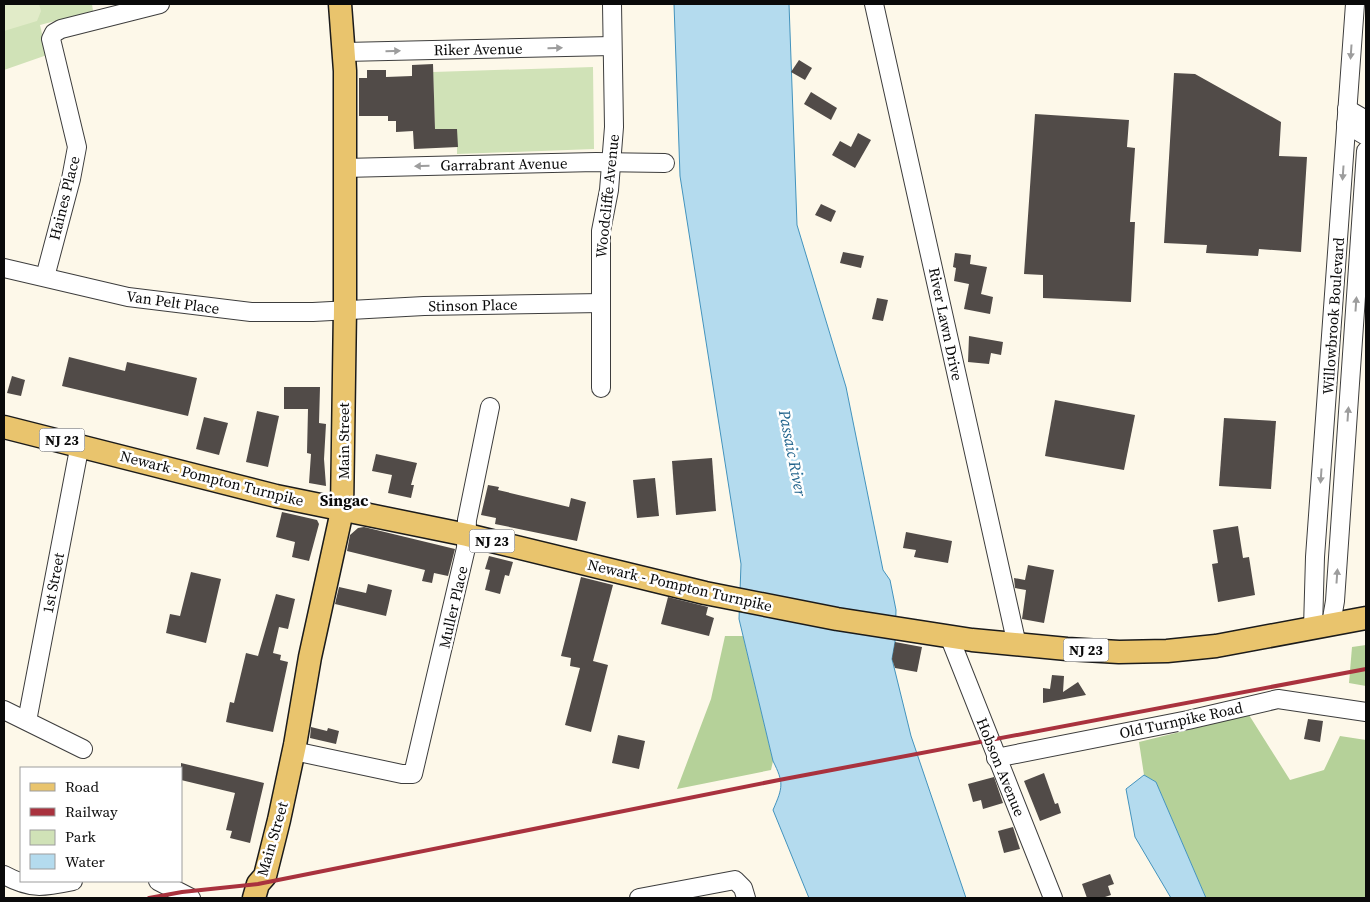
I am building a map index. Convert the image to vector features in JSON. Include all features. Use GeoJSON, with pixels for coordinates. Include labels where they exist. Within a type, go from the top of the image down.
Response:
{"type":"FeatureCollection","features":[{"type":"Feature","properties":{"kind":"main road","name":"Main Street"},"geometry":{"type":"LineString","coordinates":[[257,898],[258,884],[265,876],[294,751],[310,657],[342,511],[345,308],[344,52],[340,4]]}},
{"type":"Feature","properties":{"kind":"main road","name":"Newark - Pompton Turnpike"},"geometry":{"type":"LineString","coordinates":[[4,426],[342,511],[467,535],[705,593],[837,619],[1017,645],[1119,652],[1167,651],[1216,646],[1366,618]]}},
{"type":"Feature","properties":{"kind":"street","name":"Haines Place"},"geometry":{"type":"LineString","coordinates":[[45,277],[71,179],[77,147],[51,39],[54,33],[61,29],[160,4]]}},
{"type":"Feature","properties":{"kind":"street","name":"Woodcliffe Avenue"},"geometry":{"type":"LineString","coordinates":[[600,388],[601,231],[609,190],[614,127],[612,4]]}},
{"type":"Feature","properties":{"kind":"street","name":"River Lawn Drive"},"geometry":{"type":"LineString","coordinates":[[874,4],[1017,645]]}},
{"type":"Feature","properties":{"kind":"street","name":"Willowbrook Boulevard"},"geometry":{"type":"LineString","coordinates":[[1322,626],[1315,557],[1355,4]]}},
{"type":"Feature","properties":{"kind":"street","name":"Riker Avenue"},"geometry":{"type":"LineString","coordinates":[[344,52],[612,46]]}},
{"type":"Feature","properties":{"kind":"street"},"geometry":{"type":"LineString","coordinates":[[1347,117],[1366,120]]}},
{"type":"Feature","properties":{"kind":"street"},"geometry":{"type":"LineString","coordinates":[[1347,117],[1366,136]]}},
{"type":"Feature","properties":{"kind":"street","name":"Willowbrook Boulevard"},"geometry":{"type":"LineString","coordinates":[[1322,626],[1335,600],[1366,151]]}},
{"type":"Feature","properties":{"kind":"street","name":"Garrabrant Avenue"},"geometry":{"type":"LineString","coordinates":[[344,168],[611,162],[665,163]]}},
{"type":"Feature","properties":{"kind":"street","name":"Van Pelt Place"},"geometry":{"type":"LineString","coordinates":[[4,268],[128,297],[251,312],[313,312],[345,308]]}},
{"type":"Feature","properties":{"kind":"street","name":"Stinson Place"},"geometry":{"type":"LineString","coordinates":[[345,308],[601,303]]}},
{"type":"Feature","properties":{"kind":"street","name":"Muller Place"},"geometry":{"type":"LineString","coordinates":[[294,751],[409,775],[413,774],[421,748],[466,548],[467,520],[490,407]]}},
{"type":"Feature","properties":{"kind":"street","name":"1st Street"},"geometry":{"type":"LineString","coordinates":[[27,721],[80,444]]}},
{"type":"Feature","properties":{"kind":"street","name":"Hobson Avenue"},"geometry":{"type":"LineString","coordinates":[[939,634],[996,758],[1053,898]]}},
{"type":"Feature","properties":{"kind":"street","name":"Old Turnpike Road"},"geometry":{"type":"LineString","coordinates":[[996,758],[1188,720],[1278,699],[1366,712]]}},
{"type":"Feature","properties":{"kind":"street"},"geometry":{"type":"LineString","coordinates":[[4,710],[83,749]]}},
{"type":"Feature","properties":{"kind":"street"},"geometry":{"type":"LineString","coordinates":[[4,876],[31,887],[43,887],[68,882]]}},
{"type":"Feature","properties":{"kind":"street"},"geometry":{"type":"LineString","coordinates":[[640,898],[735,880],[743,888],[746,898]]}},
{"type":"Feature","properties":{"kind":"street"},"geometry":{"type":"LineString","coordinates":[[160,882],[191,898]]}},
{"type":"Feature","properties":{"kind":"green space"},"geometry":{"type":"Polygon","coordinates":[[[4,4],[92,4],[93,11],[40,25],[47,55],[4,70],[4,4]]]}},
{"type":"Feature","properties":{"kind":"green space"},"geometry":{"type":"Polygon","coordinates":[[[4,4],[39,4],[41,11],[37,21],[4,31],[4,4]]]}},
{"type":"Feature","properties":{"kind":"green space"},"geometry":{"type":"Polygon","coordinates":[[[593,67],[594,149],[457,154],[457,129],[435,129],[433,72],[593,67]]]}},
{"type":"Feature","properties":{"kind":"green space"},"geometry":{"type":"Polygon","coordinates":[[[725,636],[743,636],[773,761],[771,770],[677,789],[711,699],[725,636]]]}},
{"type":"Feature","properties":{"kind":"green space"},"geometry":{"type":"Polygon","coordinates":[[[1366,645],[1366,686],[1349,683],[1352,647],[1366,645]]]}},
{"type":"Feature","properties":{"kind":"green space"},"geometry":{"type":"Polygon","coordinates":[[[1249,715],[1290,780],[1324,770],[1340,736],[1366,740],[1366,898],[1206,898],[1156,782],[1144,775],[1139,742],[1249,715]]]}},
{"type":"Feature","properties":{"kind":"water","name":"Passaic River"},"geometry":{"type":"Polygon","coordinates":[[[674,4],[789,4],[797,225],[846,387],[883,570],[890,580],[896,610],[895,642],[892,659],[911,736],[966,898],[809,898],[773,810],[781,785],[773,761],[739,619],[741,564],[680,176],[674,4]]]}},
{"type":"Feature","properties":{"kind":"water"},"geometry":{"type":"Polygon","coordinates":[[[1144,775],[1156,782],[1206,898],[1171,898],[1135,837],[1126,789],[1144,775]]]}},
{"type":"Feature","properties":{"kind":"building"},"geometry":{"type":"Polygon","coordinates":[[[799,60],[812,68],[805,80],[791,72],[799,60]]]}},
{"type":"Feature","properties":{"kind":"building"},"geometry":{"type":"Polygon","coordinates":[[[433,64],[435,129],[457,129],[458,147],[414,149],[413,131],[396,132],[396,121],[388,121],[388,116],[359,116],[359,78],[367,78],[367,70],[386,70],[386,77],[412,76],[412,65],[433,64]]]}},
{"type":"Feature","properties":{"kind":"building"},"geometry":{"type":"Polygon","coordinates":[[[1174,73],[1195,74],[1281,122],[1279,156],[1307,157],[1301,252],[1259,249],[1258,256],[1206,253],[1207,245],[1164,243],[1174,73]]]}},
{"type":"Feature","properties":{"kind":"building"},"geometry":{"type":"Polygon","coordinates":[[[811,92],[837,108],[831,120],[804,104],[811,92]]]}},
{"type":"Feature","properties":{"kind":"building"},"geometry":{"type":"Polygon","coordinates":[[[1035,114],[1129,120],[1127,147],[1135,148],[1130,222],[1135,222],[1131,302],[1043,298],[1043,275],[1024,274],[1035,114]]]}},
{"type":"Feature","properties":{"kind":"building"},"geometry":{"type":"Polygon","coordinates":[[[858,133],[871,140],[855,168],[832,155],[840,141],[851,147],[858,133]]]}},
{"type":"Feature","properties":{"kind":"building"},"geometry":{"type":"Polygon","coordinates":[[[821,204],[836,211],[831,222],[815,215],[821,204]]]}},
{"type":"Feature","properties":{"kind":"building"},"geometry":{"type":"Polygon","coordinates":[[[843,252],[864,256],[861,268],[840,263],[843,252]]]}},
{"type":"Feature","properties":{"kind":"building"},"geometry":{"type":"Polygon","coordinates":[[[955,253],[971,255],[970,264],[987,267],[981,294],[993,297],[990,314],[964,309],[969,284],[954,281],[956,268],[953,267],[955,253]]]}},
{"type":"Feature","properties":{"kind":"building"},"geometry":{"type":"Polygon","coordinates":[[[877,298],[888,300],[883,321],[872,319],[877,298]]]}},
{"type":"Feature","properties":{"kind":"building"},"geometry":{"type":"Polygon","coordinates":[[[969,336],[1003,342],[1001,355],[991,353],[989,364],[968,362],[969,336]]]}},
{"type":"Feature","properties":{"kind":"building"},"geometry":{"type":"Polygon","coordinates":[[[69,357],[125,371],[127,362],[197,378],[188,416],[62,386],[69,357]]]}},
{"type":"Feature","properties":{"kind":"building"},"geometry":{"type":"Polygon","coordinates":[[[12,376],[25,380],[21,396],[7,393],[12,376]]]}},
{"type":"Feature","properties":{"kind":"building"},"geometry":{"type":"Polygon","coordinates":[[[284,387],[320,387],[319,423],[326,424],[324,459],[326,486],[309,483],[311,454],[307,453],[308,409],[284,409],[284,387]]]}},
{"type":"Feature","properties":{"kind":"building"},"geometry":{"type":"Polygon","coordinates":[[[1055,400],[1135,415],[1124,470],[1045,456],[1055,400]]]}},
{"type":"Feature","properties":{"kind":"building"},"geometry":{"type":"Polygon","coordinates":[[[257,411],[279,416],[268,467],[246,462],[257,411]]]}},
{"type":"Feature","properties":{"kind":"building"},"geometry":{"type":"Polygon","coordinates":[[[204,417],[228,423],[219,455],[196,449],[204,417]]]}},
{"type":"Feature","properties":{"kind":"building"},"geometry":{"type":"Polygon","coordinates":[[[1224,418],[1276,421],[1271,489],[1219,486],[1224,418]]]}},
{"type":"Feature","properties":{"kind":"building"},"geometry":{"type":"Polygon","coordinates":[[[376,454],[417,463],[411,485],[414,485],[411,498],[388,493],[392,475],[372,471],[376,454]]]}},
{"type":"Feature","properties":{"kind":"building"},"geometry":{"type":"Polygon","coordinates":[[[712,458],[716,511],[676,515],[672,461],[712,458]]]}},
{"type":"Feature","properties":{"kind":"building"},"geometry":{"type":"Polygon","coordinates":[[[655,478],[659,516],[637,518],[633,480],[655,478]]]}},
{"type":"Feature","properties":{"kind":"building"},"geometry":{"type":"Polygon","coordinates":[[[488,485],[499,487],[498,490],[569,507],[571,498],[586,502],[577,541],[495,524],[496,518],[481,515],[488,485]]]}},
{"type":"Feature","properties":{"kind":"building"},"geometry":{"type":"Polygon","coordinates":[[[282,512],[317,520],[319,524],[309,561],[292,557],[295,542],[276,537],[282,512]]]}},
{"type":"Feature","properties":{"kind":"building"},"geometry":{"type":"Polygon","coordinates":[[[1238,526],[1243,558],[1249,557],[1255,595],[1218,602],[1212,564],[1218,563],[1213,530],[1238,526]]]}},
{"type":"Feature","properties":{"kind":"building"},"geometry":{"type":"Polygon","coordinates":[[[364,527],[455,549],[448,576],[434,573],[432,583],[422,581],[425,570],[347,551],[350,535],[358,528],[364,527]]]}},
{"type":"Feature","properties":{"kind":"building"},"geometry":{"type":"Polygon","coordinates":[[[906,532],[952,541],[948,563],[914,557],[916,550],[903,548],[906,532]]]}},
{"type":"Feature","properties":{"kind":"building"},"geometry":{"type":"Polygon","coordinates":[[[489,556],[513,562],[509,576],[505,575],[500,594],[485,590],[490,570],[485,569],[489,556]]]}},
{"type":"Feature","properties":{"kind":"building"},"geometry":{"type":"Polygon","coordinates":[[[1028,565],[1054,570],[1044,623],[1022,619],[1026,590],[1015,588],[1014,578],[1025,580],[1028,565]]]}},
{"type":"Feature","properties":{"kind":"building"},"geometry":{"type":"Polygon","coordinates":[[[191,572],[221,579],[206,643],[166,633],[170,614],[180,616],[191,572]]]}},
{"type":"Feature","properties":{"kind":"building"},"geometry":{"type":"Polygon","coordinates":[[[581,577],[613,585],[593,661],[608,665],[591,732],[565,725],[580,668],[570,666],[571,658],[561,656],[581,577]]]}},
{"type":"Feature","properties":{"kind":"building"},"geometry":{"type":"Polygon","coordinates":[[[368,584],[392,590],[386,616],[335,604],[339,587],[366,593],[368,584]]]}},
{"type":"Feature","properties":{"kind":"building"},"geometry":{"type":"Polygon","coordinates":[[[276,594],[295,599],[288,629],[279,627],[273,653],[281,655],[280,660],[288,662],[273,732],[226,722],[230,702],[234,703],[246,653],[258,656],[276,594]]]}},
{"type":"Feature","properties":{"kind":"building"},"geometry":{"type":"Polygon","coordinates":[[[668,597],[708,607],[706,615],[714,618],[709,636],[661,624],[668,597]]]}},
{"type":"Feature","properties":{"kind":"building"},"geometry":{"type":"Polygon","coordinates":[[[895,642],[922,647],[917,672],[895,668],[892,659],[895,642]]]}},
{"type":"Feature","properties":{"kind":"building"},"geometry":{"type":"Polygon","coordinates":[[[1052,675],[1064,676],[1063,692],[1078,682],[1086,695],[1043,703],[1043,688],[1050,689],[1052,675]]]}},
{"type":"Feature","properties":{"kind":"building"},"geometry":{"type":"Polygon","coordinates":[[[1308,719],[1323,721],[1320,742],[1304,739],[1308,719]]]}},
{"type":"Feature","properties":{"kind":"building"},"geometry":{"type":"Polygon","coordinates":[[[311,727],[327,731],[328,728],[339,731],[336,744],[310,738],[311,727]]]}},
{"type":"Feature","properties":{"kind":"building"},"geometry":{"type":"Polygon","coordinates":[[[618,735],[645,741],[639,769],[612,763],[618,735]]]}},
{"type":"Feature","properties":{"kind":"building"},"geometry":{"type":"Polygon","coordinates":[[[181,763],[264,783],[250,843],[230,838],[232,831],[226,830],[235,793],[182,780],[181,763]]]}},
{"type":"Feature","properties":{"kind":"building"},"geometry":{"type":"Polygon","coordinates":[[[1044,773],[1055,804],[1058,803],[1061,813],[1040,821],[1024,781],[1044,773]]]}},
{"type":"Feature","properties":{"kind":"building"},"geometry":{"type":"Polygon","coordinates":[[[994,777],[1003,803],[983,809],[981,800],[973,802],[968,784],[994,777]]]}},
{"type":"Feature","properties":{"kind":"building"},"geometry":{"type":"Polygon","coordinates":[[[1013,827],[1020,849],[1004,853],[998,831],[1013,827]]]}},
{"type":"Feature","properties":{"kind":"building"},"geometry":{"type":"Polygon","coordinates":[[[1110,874],[1114,884],[1108,886],[1111,895],[1102,898],[1087,898],[1082,884],[1110,874]]]}},
{"type":"Feature","properties":{"kind":"railway"},"geometry":{"type":"LineString","coordinates":[[149,898],[182,892],[258,884],[779,780],[1366,669]]}},
{"type":"Feature","properties":{"kind":"district","name":"Singac"},"geometry":{"type":"Point","coordinates":[344,500]}}]}
